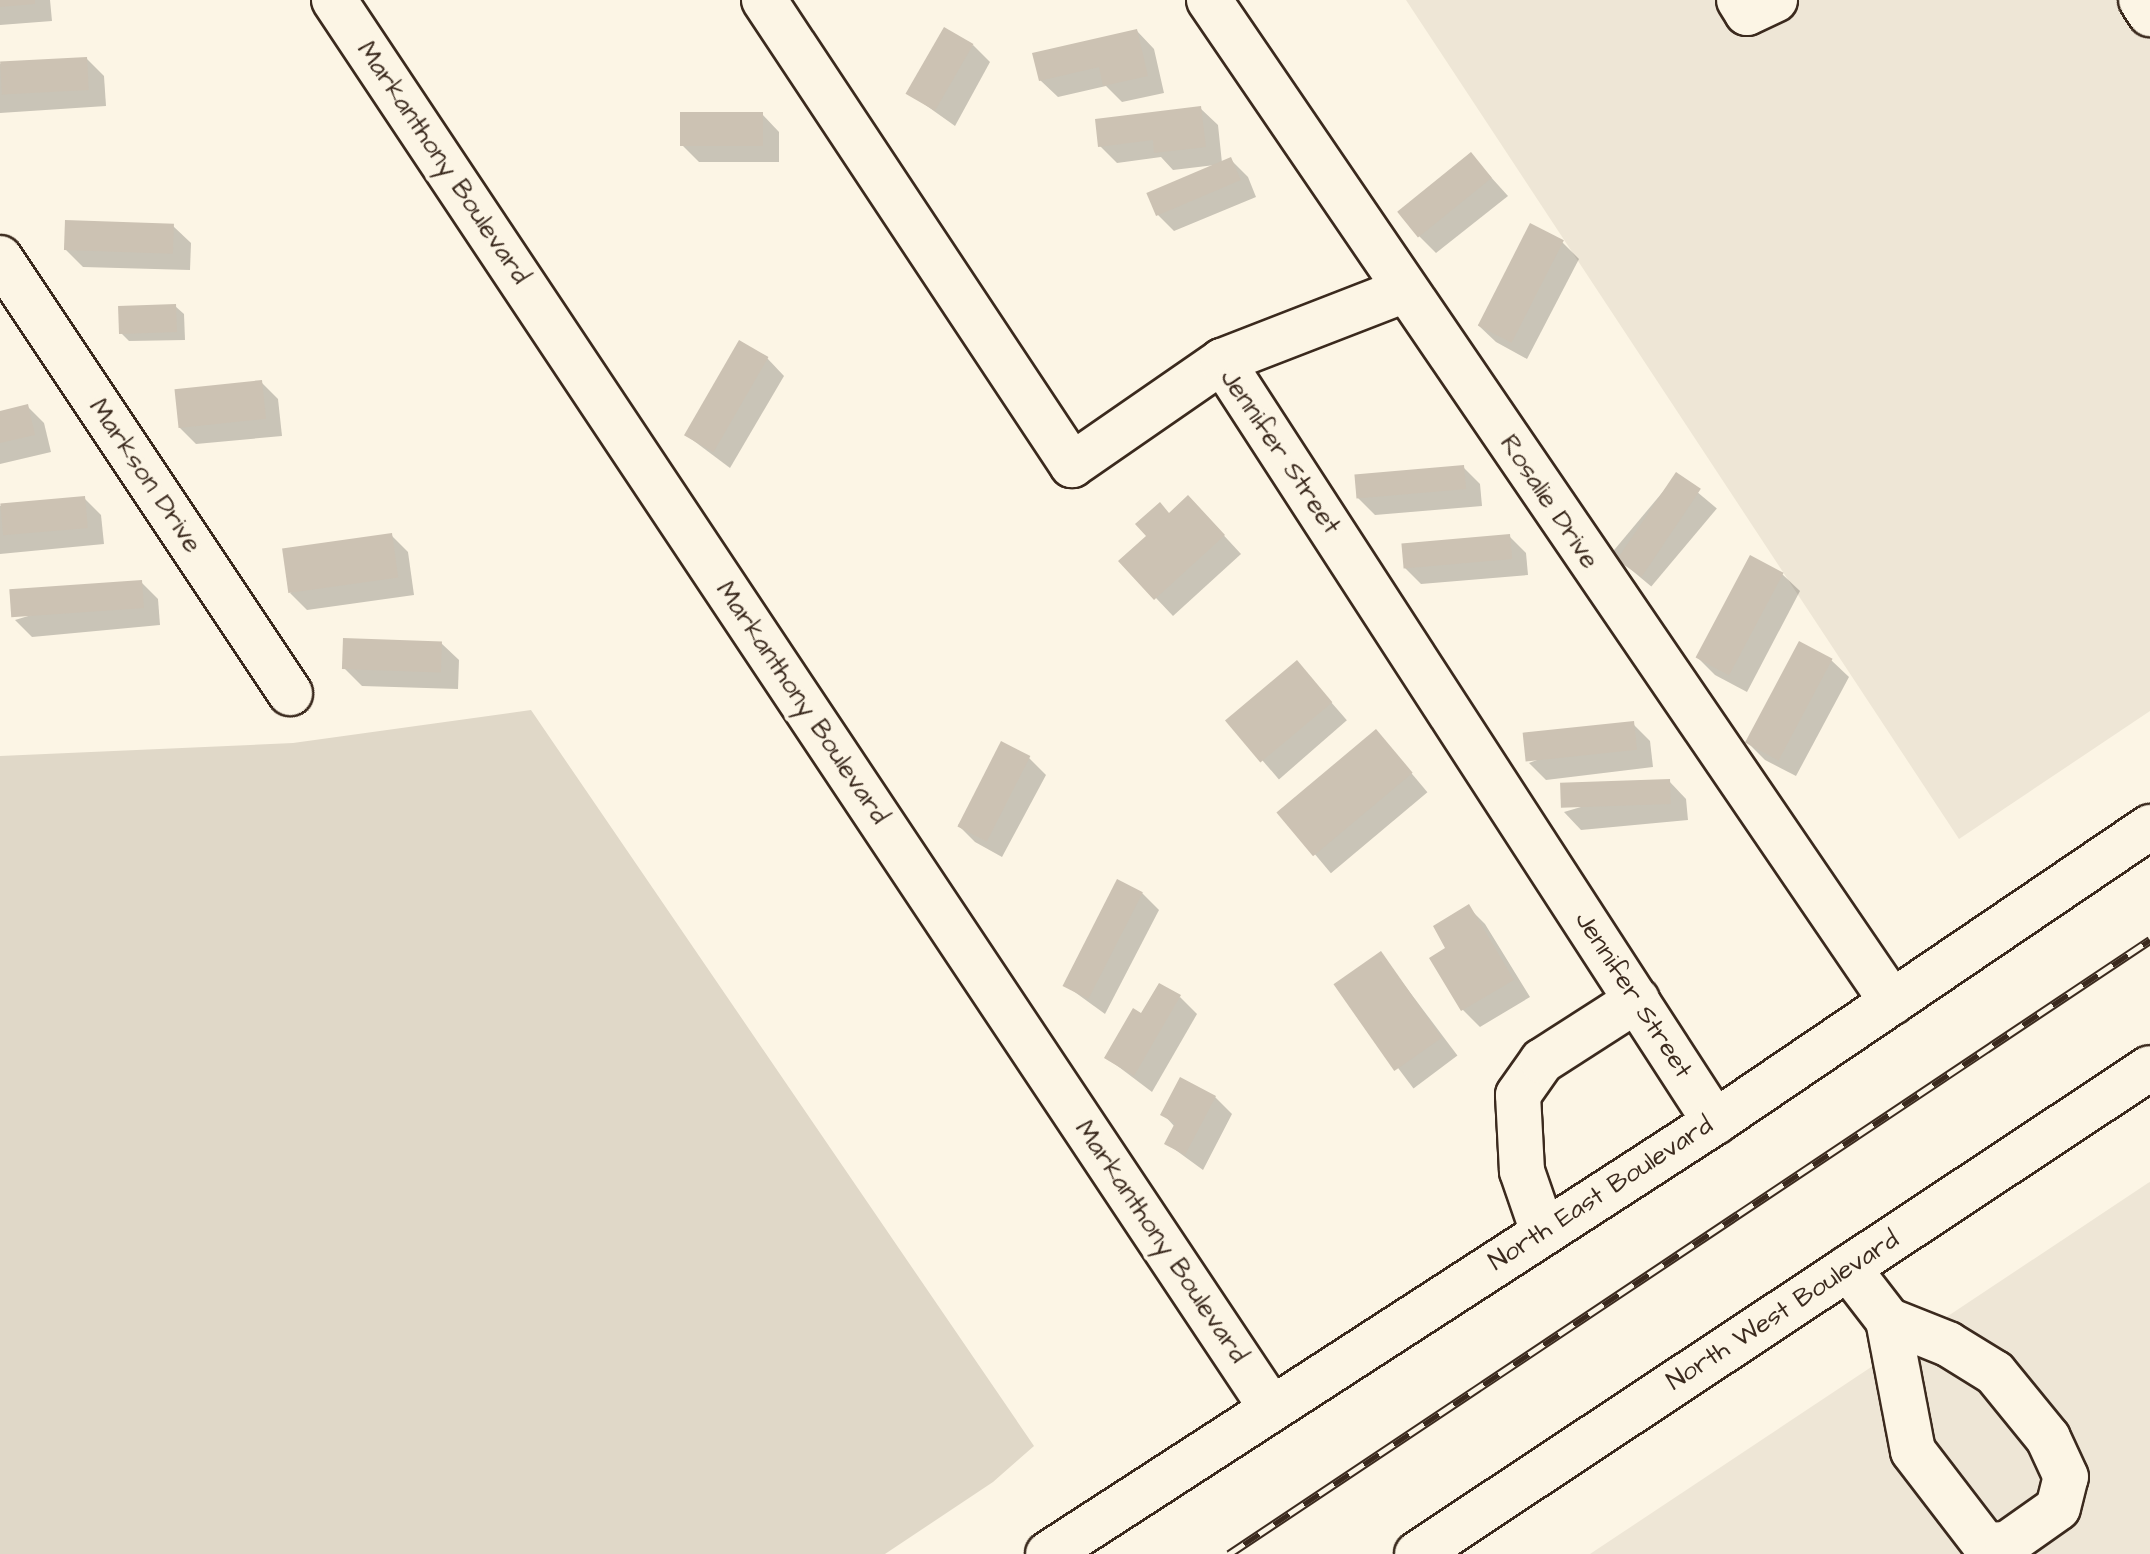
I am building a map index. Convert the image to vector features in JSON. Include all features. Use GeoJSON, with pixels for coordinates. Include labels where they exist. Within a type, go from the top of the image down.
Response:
{"type":"FeatureCollection","features":[{"type":"Feature","properties":{"kind":"main road","name":"Markanthony Boulevard"},"geometry":{"type":"LineString","coordinates":[[334,0],[1270,1406]]}},
{"type":"Feature","properties":{"kind":"main road","name":"Jennifer Street"},"geometry":{"type":"LineString","coordinates":[[764,0],[1072,465],[1222,361],[1715,1122]]}},
{"type":"Feature","properties":{"kind":"main road","name":"Rosalie Drive"},"geometry":{"type":"LineString","coordinates":[[1209,0],[1892,1002]]}},
{"type":"Feature","properties":{"kind":"main road"},"geometry":{"type":"LineString","coordinates":[[1739,0],[1747,13],[1775,0]]}},
{"type":"Feature","properties":{"kind":"main road"},"geometry":{"type":"LineString","coordinates":[[2141,0],[2150,14]]}},
{"type":"Feature","properties":{"kind":"main road","name":"Markson Drive"},"geometry":{"type":"LineString","coordinates":[[0,258],[290,693]]}},
{"type":"Feature","properties":{"kind":"main road"},"geometry":{"type":"LineString","coordinates":[[1222,361],[1405,290]]}},
{"type":"Feature","properties":{"kind":"main road","name":"North East Boulevard"},"geometry":{"type":"LineString","coordinates":[[1048,1554],[1270,1406],[1715,1122],[2150,827]]}},
{"type":"Feature","properties":{"kind":"main road"},"geometry":{"type":"LineString","coordinates":[[1543,1232],[1522,1171],[1518,1095],[1542,1061],[1637,1000]]}},
{"type":"Feature","properties":{"kind":"main road","name":"North West Boulevard"},"geometry":{"type":"LineString","coordinates":[[1442,1547],[1848,1268],[2150,1068]]}},
{"type":"Feature","properties":{"kind":"main road"},"geometry":{"type":"LineString","coordinates":[[1848,1268],[1888,1320],[1913,1451],[1985,1545],[2007,1544],[2058,1508],[2066,1477],[2048,1438],[1995,1373],[1948,1344],[1888,1320]]}},
{"type":"Feature","properties":{"kind":"shaded area"},"geometry":{"type":"Polygon","coordinates":[[[1406,0],[2150,0],[2150,711],[1959,839],[1406,0]]]}},
{"type":"Feature","properties":{"kind":"shaded area"},"geometry":{"type":"Polygon","coordinates":[[[531,710],[1034,1446],[993,1482],[885,1554],[0,1554],[0,756],[293,743],[531,710]]]}},
{"type":"Feature","properties":{"kind":"shaded area"},"geometry":{"type":"Polygon","coordinates":[[[2148,1183],[2150,1554],[1590,1554],[2148,1183]]]}},
{"type":"Feature","properties":{"kind":"building"},"geometry":{"type":"Polygon","coordinates":[[[0,0],[35,0],[35,4],[0,7],[0,0]]]}},
{"type":"Feature","properties":{"kind":"building"},"geometry":{"type":"Polygon","coordinates":[[[944,27],[973,44],[935,111],[906,94],[944,27]]]}},
{"type":"Feature","properties":{"kind":"building"},"geometry":{"type":"Polygon","coordinates":[[[1137,29],[1148,76],[1103,86],[1099,67],[1039,81],[1032,53],[1137,29]]]}},
{"type":"Feature","properties":{"kind":"building"},"geometry":{"type":"Polygon","coordinates":[[[87,57],[89,90],[2,95],[0,62],[87,57]]]}},
{"type":"Feature","properties":{"kind":"building"},"geometry":{"type":"Polygon","coordinates":[[[1201,106],[1206,147],[1154,153],[1153,140],[1098,147],[1095,119],[1201,106]]]}},
{"type":"Feature","properties":{"kind":"building"},"geometry":{"type":"Polygon","coordinates":[[[680,112],[763,112],[763,146],[680,146],[680,112]]]}},
{"type":"Feature","properties":{"kind":"building"},"geometry":{"type":"Polygon","coordinates":[[[1471,152],[1492,178],[1418,237],[1397,212],[1471,152]]]}},
{"type":"Feature","properties":{"kind":"building"},"geometry":{"type":"Polygon","coordinates":[[[1231,157],[1241,180],[1156,216],[1146,193],[1231,157]]]}},
{"type":"Feature","properties":{"kind":"building"},"geometry":{"type":"Polygon","coordinates":[[[65,220],[174,224],[173,254],[64,250],[65,220]]]}},
{"type":"Feature","properties":{"kind":"building"},"geometry":{"type":"Polygon","coordinates":[[[1530,223],[1564,240],[1512,343],[1478,325],[1530,223]]]}},
{"type":"Feature","properties":{"kind":"building"},"geometry":{"type":"Polygon","coordinates":[[[176,304],[177,332],[119,334],[118,306],[176,304]]]}},
{"type":"Feature","properties":{"kind":"building"},"geometry":{"type":"Polygon","coordinates":[[[739,340],[768,357],[713,452],[684,435],[739,340]]]}},
{"type":"Feature","properties":{"kind":"building"},"geometry":{"type":"Polygon","coordinates":[[[262,380],[266,419],[179,428],[174,389],[262,380]]]}},
{"type":"Feature","properties":{"kind":"building"},"geometry":{"type":"Polygon","coordinates":[[[28,404],[35,435],[0,443],[0,411],[28,404]]]}},
{"type":"Feature","properties":{"kind":"building"},"geometry":{"type":"Polygon","coordinates":[[[1464,465],[1466,489],[1357,498],[1354,475],[1464,465]]]}},
{"type":"Feature","properties":{"kind":"building"},"geometry":{"type":"Polygon","coordinates":[[[1676,472],[1701,489],[1642,577],[1617,560],[1676,472]]]}},
{"type":"Feature","properties":{"kind":"building"},"geometry":{"type":"Polygon","coordinates":[[[1188,495],[1225,535],[1154,600],[1118,561],[1146,536],[1135,524],[1160,502],[1169,513],[1188,495]]]}},
{"type":"Feature","properties":{"kind":"building"},"geometry":{"type":"Polygon","coordinates":[[[85,496],[88,528],[3,535],[0,503],[85,496]]]}},
{"type":"Feature","properties":{"kind":"building"},"geometry":{"type":"Polygon","coordinates":[[[392,533],[398,578],[288,593],[282,548],[392,533]]]}},
{"type":"Feature","properties":{"kind":"building"},"geometry":{"type":"Polygon","coordinates":[[[1510,534],[1512,559],[1404,568],[1401,543],[1510,534]]]}},
{"type":"Feature","properties":{"kind":"building"},"geometry":{"type":"Polygon","coordinates":[[[1750,555],[1784,573],[1729,675],[1696,657],[1750,555]]]}},
{"type":"Feature","properties":{"kind":"building"},"geometry":{"type":"Polygon","coordinates":[[[142,580],[144,608],[11,617],[9,589],[142,580]]]}},
{"type":"Feature","properties":{"kind":"building"},"geometry":{"type":"Polygon","coordinates":[[[343,638],[442,641],[441,672],[342,669],[343,638]]]}},
{"type":"Feature","properties":{"kind":"building"},"geometry":{"type":"Polygon","coordinates":[[[1799,641],[1833,659],[1779,760],[1745,743],[1799,641]]]}},
{"type":"Feature","properties":{"kind":"building"},"geometry":{"type":"Polygon","coordinates":[[[1297,660],[1332,702],[1260,763],[1225,720],[1297,660]]]}},
{"type":"Feature","properties":{"kind":"building"},"geometry":{"type":"Polygon","coordinates":[[[1634,721],[1637,750],[1526,762],[1523,733],[1634,721]]]}},
{"type":"Feature","properties":{"kind":"building"},"geometry":{"type":"Polygon","coordinates":[[[1376,729],[1413,773],[1313,856],[1276,813],[1376,729]]]}},
{"type":"Feature","properties":{"kind":"building"},"geometry":{"type":"Polygon","coordinates":[[[1001,741],[1030,756],[987,842],[957,827],[1001,741]]]}},
{"type":"Feature","properties":{"kind":"building"},"geometry":{"type":"Polygon","coordinates":[[[1670,779],[1671,804],[1561,808],[1560,783],[1670,779]]]}},
{"type":"Feature","properties":{"kind":"building"},"geometry":{"type":"Polygon","coordinates":[[[1117,879],[1143,892],[1088,999],[1063,986],[1117,879]]]}},
{"type":"Feature","properties":{"kind":"building"},"geometry":{"type":"Polygon","coordinates":[[[1469,904],[1514,980],[1461,1011],[1429,958],[1445,948],[1433,926],[1469,904]]]}},
{"type":"Feature","properties":{"kind":"building"},"geometry":{"type":"Polygon","coordinates":[[[1381,951],[1442,1038],[1394,1071],[1333,984],[1381,951]]]}},
{"type":"Feature","properties":{"kind":"building"},"geometry":{"type":"Polygon","coordinates":[[[1159,983],[1181,995],[1134,1076],[1104,1058],[1133,1008],[1141,1013],[1159,983]]]}},
{"type":"Feature","properties":{"kind":"building"},"geometry":{"type":"Polygon","coordinates":[[[1180,1077],[1216,1096],[1185,1155],[1164,1144],[1175,1123],[1160,1115],[1180,1077]]]}},
{"type":"Feature","properties":{"kind":"railway"},"geometry":{"type":"LineString","coordinates":[[1229,1554],[2150,940]]}}]}
